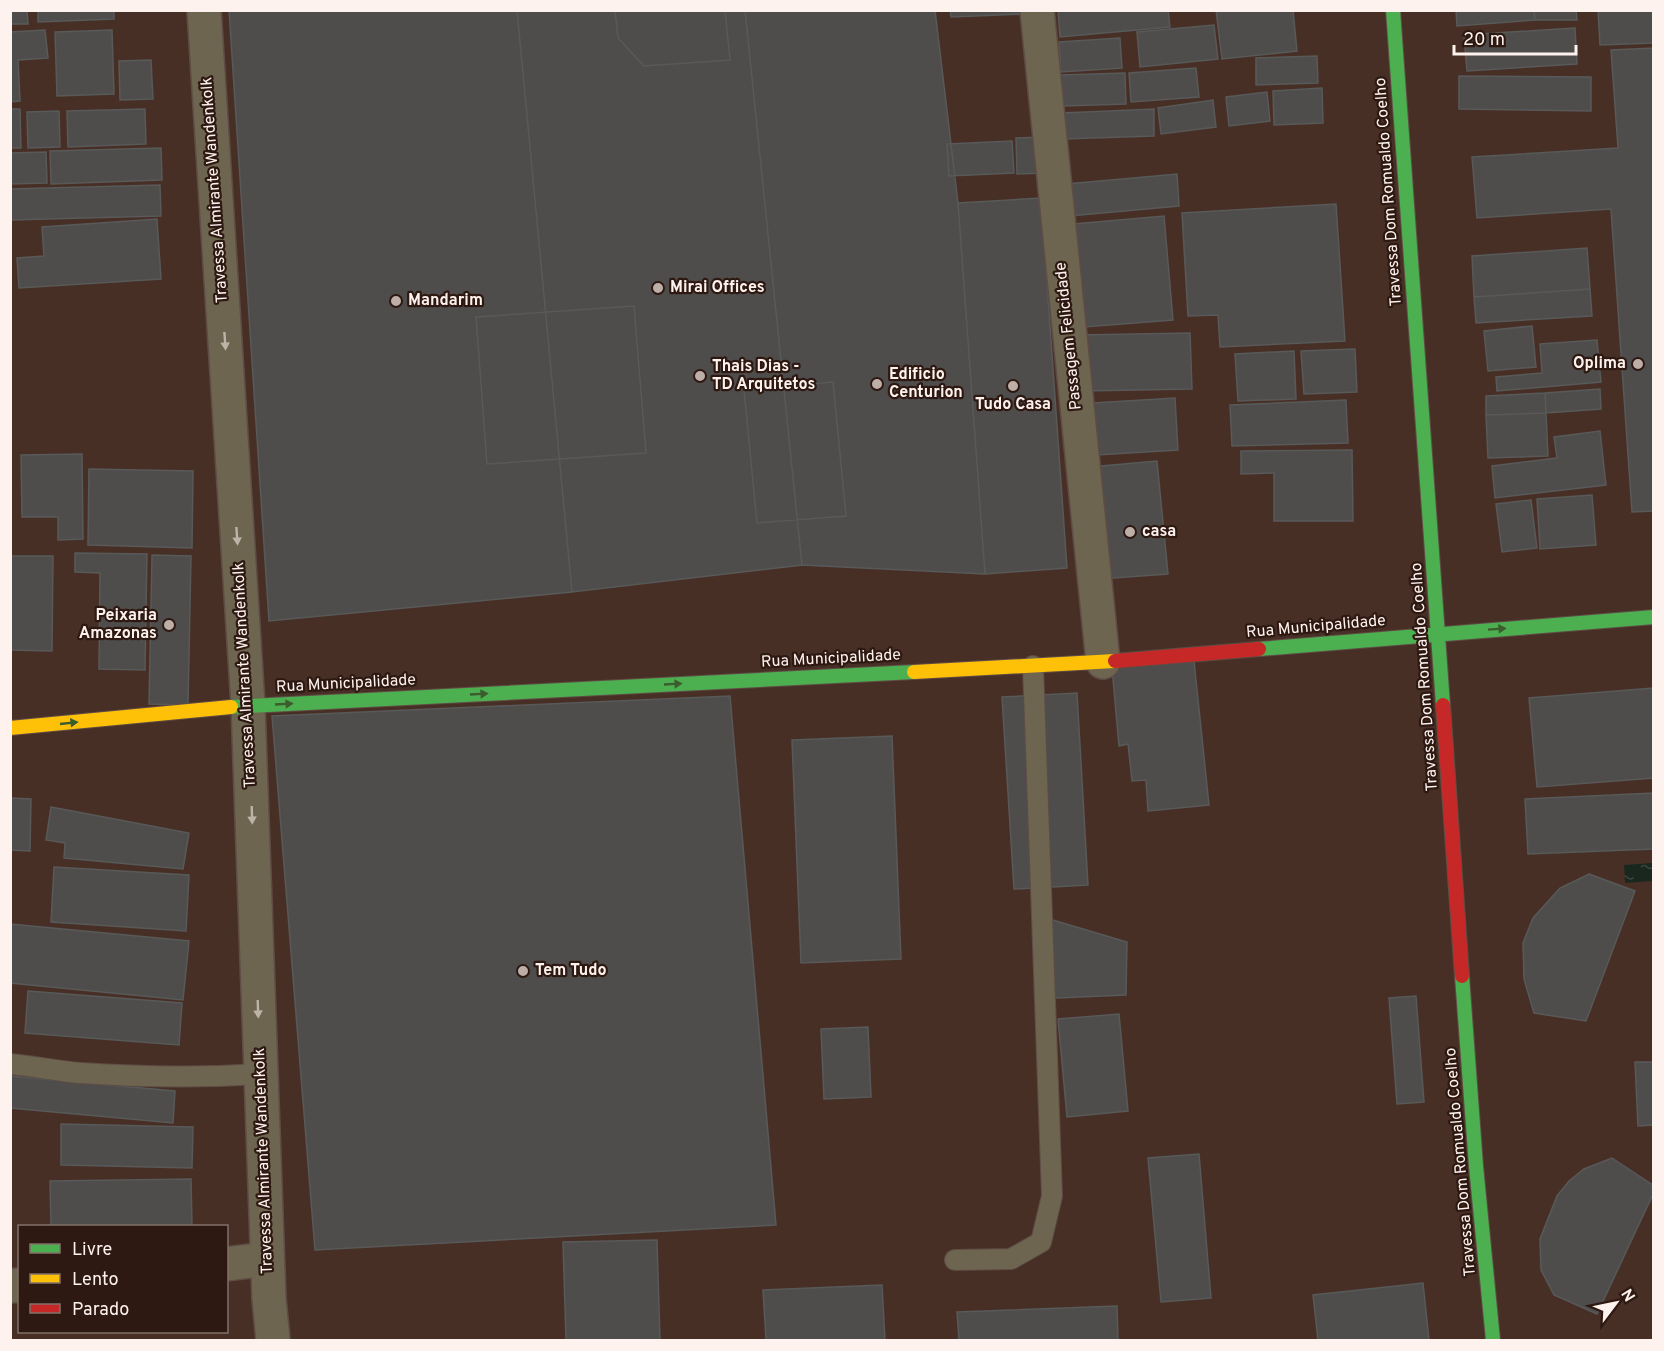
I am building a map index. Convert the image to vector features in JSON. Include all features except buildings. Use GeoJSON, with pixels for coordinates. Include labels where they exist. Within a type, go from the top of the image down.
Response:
{"type":"FeatureCollection","features":[{"type":"Feature","properties":{"kind":"street","name":"Travessa Almirante Wandenkolk"},"geometry":{"type":"LineString","coordinates":[[204,10],[248,705],[267,1259],[273,1341]]}},
{"type":"Feature","properties":{"kind":"street","name":"Passagem Felicidade"},"geometry":{"type":"LineString","coordinates":[[1037,10],[1103,662]]}},
{"type":"Feature","properties":{"kind":"street","name":"Travessa Dom Romualdo Coelho"},"geometry":{"type":"LineString","coordinates":[[1393,10],[1476,1166],[1493,1341]]}},
{"type":"Feature","properties":{"kind":"street","name":"Rua Municipalidade"},"geometry":{"type":"LineString","coordinates":[[10,728],[248,705],[1103,662],[1653,616]]}},
{"type":"Feature","properties":{"kind":"street"},"geometry":{"type":"LineString","coordinates":[[228,1264],[267,1259]]}},
{"type":"Feature","properties":{"kind":"lane"},"geometry":{"type":"LineString","coordinates":[[955,1260],[1011,1259],[1041,1242],[1052,1196],[1033,666]]}},
{"type":"Feature","properties":{"kind":"lane"},"geometry":{"type":"LineString","coordinates":[[10,1064],[77,1073],[212,1077],[261,1074]]}},
{"type":"Feature","properties":{"kind":"water"},"geometry":{"type":"Polygon","coordinates":[[[1653,863],[1653,881],[1625,883],[1624,865],[1653,863]]]}},
{"type":"Feature","properties":{"kind":"traffic: fast"},"geometry":{"type":"LineString","coordinates":[[1393,10],[1443,705]]}},
{"type":"Feature","properties":{"kind":"traffic: fast"},"geometry":{"type":"LineString","coordinates":[[1259,649],[1654,617]]}},
{"type":"Feature","properties":{"kind":"traffic: fast"},"geometry":{"type":"LineString","coordinates":[[231,707],[914,672]]}},
{"type":"Feature","properties":{"kind":"traffic: fast"},"geometry":{"type":"LineString","coordinates":[[1462,976],[1476,1166],[1493,1340]]}},
{"type":"Feature","properties":{"kind":"traffic: slow"},"geometry":{"type":"LineString","coordinates":[[914,672],[1115,661]]}},
{"type":"Feature","properties":{"kind":"traffic: slow"},"geometry":{"type":"LineString","coordinates":[[10,728],[231,707]]}},
{"type":"Feature","properties":{"kind":"traffic: jam"},"geometry":{"type":"LineString","coordinates":[[1115,661],[1259,649]]}},
{"type":"Feature","properties":{"kind":"traffic: jam"},"geometry":{"type":"LineString","coordinates":[[1443,705],[1462,976]]}},
{"type":"Feature","properties":{"kind":"place","name":"Mirai Offices"},"geometry":{"type":"Point","coordinates":[658,288]}},
{"type":"Feature","properties":{"kind":"place","name":"Mandarim"},"geometry":{"type":"Point","coordinates":[396,301]}},
{"type":"Feature","properties":{"kind":"place","name":"Oplima"},"geometry":{"type":"Point","coordinates":[1638,364]}},
{"type":"Feature","properties":{"kind":"place","name":"Thais Dias - TD Arquitetos"},"geometry":{"type":"Point","coordinates":[700,376]}},
{"type":"Feature","properties":{"kind":"place","name":"Edificio Centurion"},"geometry":{"type":"Point","coordinates":[877,384]}},
{"type":"Feature","properties":{"kind":"place","name":"Tudo Casa"},"geometry":{"type":"Point","coordinates":[1013,386]}},
{"type":"Feature","properties":{"kind":"place","name":"casa"},"geometry":{"type":"Point","coordinates":[1130,532]}},
{"type":"Feature","properties":{"kind":"place","name":"Peixaria Amazonas"},"geometry":{"type":"Point","coordinates":[169,625]}},
{"type":"Feature","properties":{"kind":"place","name":"Tem Tudo"},"geometry":{"type":"Point","coordinates":[523,971]}}]}
